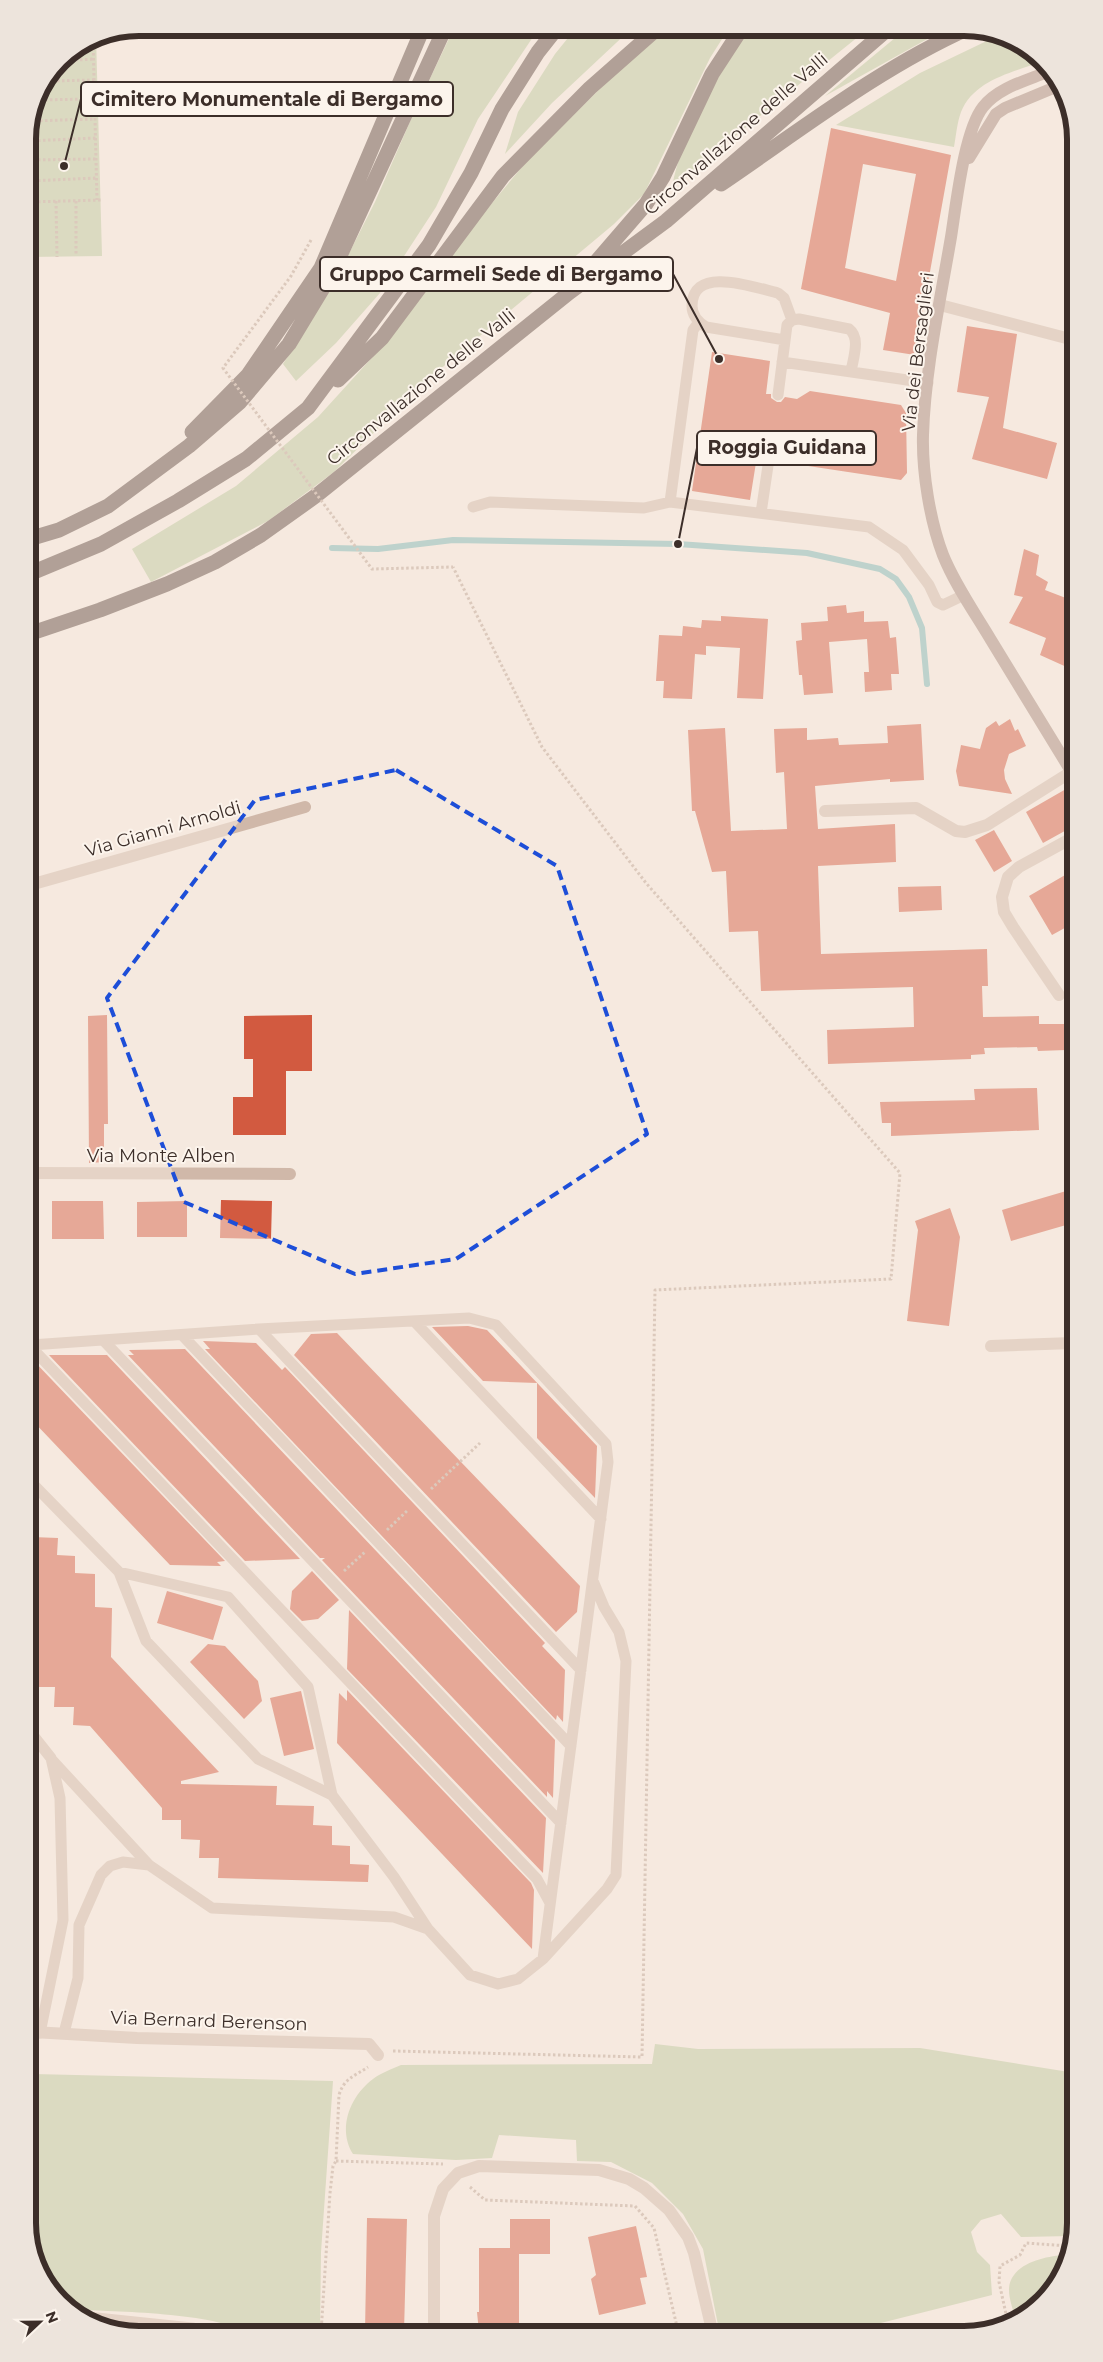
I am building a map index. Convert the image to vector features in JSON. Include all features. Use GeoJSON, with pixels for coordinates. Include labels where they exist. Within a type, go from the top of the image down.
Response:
{"type":"FeatureCollection","features":[{"type":"Feature","properties":{"kind":"highway"},"geometry":{"type":"LineString","coordinates":[[36,533],[104,497],[186,438],[248,375],[321,268],[420,36]]}},
{"type":"Feature","properties":{"kind":"highway"},"geometry":{"type":"LineString","coordinates":[[36,535],[59,530],[108,506],[189,446],[240,402],[288,344],[332,273],[441,36]]}},
{"type":"Feature","properties":{"kind":"highway"},"geometry":{"type":"LineString","coordinates":[[308,408],[429,245],[471,174],[502,109],[538,52],[551,36]]}},
{"type":"Feature","properties":{"kind":"highway"},"geometry":{"type":"LineString","coordinates":[[36,571],[101,544],[178,501],[246,460],[308,408],[382,338],[503,176],[590,88],[649,36]]}},
{"type":"Feature","properties":{"kind":"highway"},"geometry":{"type":"LineString","coordinates":[[570,292],[646,204],[663,177],[712,74],[737,36]]}},
{"type":"Feature","properties":{"kind":"highway","name":"Circonvallazione delle Valli"},"geometry":{"type":"LineString","coordinates":[[36,632],[100,610],[167,584],[215,562],[261,535],[317,495],[570,292],[666,221],[879,36]]}},
{"type":"Feature","properties":{"kind":"highway"},"geometry":{"type":"LineString","coordinates":[[666,221],[898,64],[952,36]]}},
{"type":"Feature","properties":{"kind":"street","name":"Via dei Bersaglieri"},"geometry":{"type":"LineString","coordinates":[[1043,74],[1003,90],[982,108],[971,133],[962,171],[940,305],[928,383],[923,436],[927,494],[943,554],[964,595],[1067,765]]}},
{"type":"Feature","properties":{"kind":"street","name":"Via dei Bersaglieri"},"geometry":{"type":"LineString","coordinates":[[962,171],[996,114],[1005,108],[1053,88]]}},
{"type":"Feature","properties":{"kind":"street"},"geometry":{"type":"LineString","coordinates":[[940,305],[1067,337]]}},
{"type":"Feature","properties":{"kind":"street","name":"Via dei Bersaglieri"},"geometry":{"type":"LineString","coordinates":[[824,811],[916,808],[956,831],[965,832],[987,825],[1067,775]]}},
{"type":"Feature","properties":{"kind":"street","name":"Via Gianni Arnoldi"},"geometry":{"type":"LineString","coordinates":[[36,883],[305,807]]}},
{"type":"Feature","properties":{"kind":"street"},"geometry":{"type":"LineString","coordinates":[[1059,995],[1004,912],[1002,896],[1008,877],[1019,867],[1067,841]]}},
{"type":"Feature","properties":{"kind":"street","name":"Via Monte Alben"},"geometry":{"type":"LineString","coordinates":[[36,1173],[290,1174]]}},
{"type":"Feature","properties":{"kind":"street"},"geometry":{"type":"LineString","coordinates":[[991,1346],[1067,1344]]}},
{"type":"Feature","properties":{"kind":"street","name":"Via Bernard Berenson"},"geometry":{"type":"LineString","coordinates":[[36,2033],[137,2038],[369,2044],[378,2055]]}},
{"type":"Feature","properties":{"kind":"street"},"geometry":{"type":"LineString","coordinates":[[434,2326],[434,2216],[443,2189],[458,2173],[479,2166],[600,2170],[629,2179],[644,2188],[669,2210],[688,2238],[694,2253],[711,2326]]}},
{"type":"Feature","properties":{"kind":"lane"},"geometry":{"type":"LineString","coordinates":[[785,340],[706,327],[699,322],[692,305],[695,295],[701,287],[710,282],[721,280],[778,293],[784,298],[792,320]]}},
{"type":"Feature","properties":{"kind":"lane"},"geometry":{"type":"LineString","coordinates":[[778,396],[787,325],[792,320],[807,320],[849,329],[854,333],[856,338],[851,372]]}},
{"type":"Feature","properties":{"kind":"lane"},"geometry":{"type":"LineString","coordinates":[[670,502],[693,330],[699,322]]}},
{"type":"Feature","properties":{"kind":"lane"},"geometry":{"type":"LineString","coordinates":[[782,362],[928,383]]}},
{"type":"Feature","properties":{"kind":"lane"},"geometry":{"type":"LineString","coordinates":[[761,514],[770,452]]}},
{"type":"Feature","properties":{"kind":"lane"},"geometry":{"type":"LineString","coordinates":[[473,507],[490,502],[644,508],[670,502],[869,527],[903,550],[929,586],[937,602],[943,605],[964,595]]}},
{"type":"Feature","properties":{"kind":"lane"},"geometry":{"type":"LineString","coordinates":[[36,1346],[259,1329],[469,1318],[496,1325],[606,1444],[608,1462],[543,1959]]}},
{"type":"Feature","properties":{"kind":"lane"},"geometry":{"type":"LineString","coordinates":[[414,1320],[601,1519]]}},
{"type":"Feature","properties":{"kind":"lane"},"geometry":{"type":"LineString","coordinates":[[259,1329],[581,1670]]}},
{"type":"Feature","properties":{"kind":"lane"},"geometry":{"type":"LineString","coordinates":[[182,1335],[571,1746]]}},
{"type":"Feature","properties":{"kind":"lane"},"geometry":{"type":"LineString","coordinates":[[104,1340],[561,1823]]}},
{"type":"Feature","properties":{"kind":"lane"},"geometry":{"type":"LineString","coordinates":[[36,1351],[537,1879],[550,1903]]}},
{"type":"Feature","properties":{"kind":"lane"},"geometry":{"type":"LineString","coordinates":[[36,1487],[119,1572],[146,1641],[251,1752],[258,1759],[332,1795]]}},
{"type":"Feature","properties":{"kind":"lane"},"geometry":{"type":"LineString","coordinates":[[119,1572],[228,1597],[308,1687],[332,1795],[394,1877],[428,1929],[470,1975],[498,1984],[518,1979],[543,1959],[607,1889],[616,1875],[626,1661],[619,1632],[604,1607],[593,1581]]}},
{"type":"Feature","properties":{"kind":"lane"},"geometry":{"type":"LineString","coordinates":[[36,1739],[51,1758],[150,1865],[212,1908],[394,1917],[428,1929]]}},
{"type":"Feature","properties":{"kind":"lane"},"geometry":{"type":"LineString","coordinates":[[36,2033],[63,1920],[60,1798],[51,1758]]}},
{"type":"Feature","properties":{"kind":"lane"},"geometry":{"type":"LineString","coordinates":[[64,2033],[78,1978],[79,1925],[101,1875],[110,1866],[123,1862],[150,1865]]}},
{"type":"Feature","properties":{"kind":"lane"},"geometry":{"type":"LineString","coordinates":[[103,2319],[173,2326]]}},
{"type":"Feature","properties":{"kind":"path"},"geometry":{"type":"LineString","coordinates":[[37,257],[37,202],[99,200],[96,178],[93,48]]}},
{"type":"Feature","properties":{"kind":"path"},"geometry":{"type":"LineString","coordinates":[[74,60],[94,59]]}},
{"type":"Feature","properties":{"kind":"path"},"geometry":{"type":"LineString","coordinates":[[55,80],[94,80]]}},
{"type":"Feature","properties":{"kind":"path"},"geometry":{"type":"LineString","coordinates":[[44,100],[94,99]]}},
{"type":"Feature","properties":{"kind":"path"},"geometry":{"type":"LineString","coordinates":[[38,121],[95,119]]}},
{"type":"Feature","properties":{"kind":"path"},"geometry":{"type":"LineString","coordinates":[[36,141],[96,138]]}},
{"type":"Feature","properties":{"kind":"path"},"geometry":{"type":"LineString","coordinates":[[36,160],[96,159]]}},
{"type":"Feature","properties":{"kind":"path"},"geometry":{"type":"LineString","coordinates":[[36,181],[96,178]]}},
{"type":"Feature","properties":{"kind":"path"},"geometry":{"type":"LineString","coordinates":[[56,201],[57,257]]}},
{"type":"Feature","properties":{"kind":"path"},"geometry":{"type":"LineString","coordinates":[[76,201],[76,256]]}},
{"type":"Feature","properties":{"kind":"path"},"geometry":{"type":"LineString","coordinates":[[311,240],[291,276],[223,368],[372,569],[453,567],[542,747],[646,883],[900,1173],[891,1279],[655,1290],[642,2057],[392,2051],[378,2055],[366,2069],[347,2079],[341,2086],[339,2095],[336,2161],[333,2166],[330,2193],[322,2326]]}},
{"type":"Feature","properties":{"kind":"path"},"geometry":{"type":"LineString","coordinates":[[332,1582],[480,1443]]}},
{"type":"Feature","properties":{"kind":"path"},"geometry":{"type":"LineString","coordinates":[[336,2161],[448,2164],[485,2200],[635,2206],[654,2228],[677,2326]]}},
{"type":"Feature","properties":{"kind":"path"},"geometry":{"type":"LineString","coordinates":[[1007,2316],[999,2282],[1000,2266],[1020,2255],[1026,2243],[1064,2246]]}},
{"type":"Feature","properties":{"kind":"highlighted area"},"geometry":{"type":"Polygon","coordinates":[[[396,770],[557,866],[647,1134],[456,1259],[355,1274],[184,1202],[107,998],[255,800],[396,770]]]}},
{"type":"Feature","properties":{"kind":"green space"},"geometry":{"type":"Polygon","coordinates":[[[450,36],[534,36],[478,119],[436,207],[380,293],[336,343],[296,381],[283,364],[332,287],[375,202],[450,36]]]}},
{"type":"Feature","properties":{"kind":"green space"},"geometry":{"type":"Polygon","coordinates":[[[570,36],[623,36],[552,103],[505,154],[518,112],[555,54],[570,36]]]}},
{"type":"Feature","properties":{"kind":"green space"},"geometry":{"type":"Polygon","coordinates":[[[658,36],[724,36],[710,58],[644,194],[614,224],[426,381],[334,472],[268,521],[151,582],[132,549],[236,486],[318,417],[388,340],[462,239],[527,161],[623,66],[658,36]]]}},
{"type":"Feature","properties":{"kind":"green space"},"geometry":{"type":"Polygon","coordinates":[[[742,36],[859,36],[672,187],[692,125],[724,65],[742,36]]]}},
{"type":"Feature","properties":{"kind":"green space"},"geometry":{"type":"Polygon","coordinates":[[[897,36],[933,36],[825,96],[897,36]]]}},
{"type":"Feature","properties":{"kind":"green space"},"geometry":{"type":"Polygon","coordinates":[[[989,40],[1009,47],[1034,64],[994,79],[975,92],[961,112],[954,147],[836,125],[920,73],[989,40]]]}},
{"type":"Feature","properties":{"kind":"green space"},"geometry":{"type":"Polygon","coordinates":[[[96,46],[102,256],[36,257],[36,133],[40,113],[50,88],[66,66],[96,46]]]}},
{"type":"Feature","properties":{"kind":"green space"},"geometry":{"type":"Polygon","coordinates":[[[655,2044],[698,2049],[920,2048],[1067,2072],[1066,2236],[1021,2237],[1001,2214],[981,2220],[971,2232],[977,2252],[990,2265],[992,2295],[869,2326],[718,2326],[703,2249],[683,2214],[652,2183],[611,2162],[577,2161],[576,2140],[499,2135],[492,2158],[456,2160],[353,2154],[348,2144],[346,2124],[348,2114],[358,2094],[376,2077],[401,2065],[652,2064],[655,2044]]]}},
{"type":"Feature","properties":{"kind":"green space"},"geometry":{"type":"Polygon","coordinates":[[[36,2074],[333,2081],[321,2252],[320,2326],[231,2326],[213,2321],[164,2314],[86,2310],[66,2296],[50,2274],[38,2243],[36,2223],[36,2074]]]}},
{"type":"Feature","properties":{"kind":"green space"},"geometry":{"type":"Polygon","coordinates":[[[1061,2255],[1053,2274],[1032,2300],[1014,2313],[1009,2290],[1015,2274],[1030,2263],[1048,2257],[1061,2255]]]}},
{"type":"Feature","properties":{"kind":"building"},"geometry":{"type":"Polygon","coordinates":[[[831,128],[951,155],[915,355],[883,350],[890,313],[801,289],[831,128]],[[863,164],[845,268],[896,281],[916,174],[863,164]]]}},
{"type":"Feature","properties":{"kind":"building"},"geometry":{"type":"Polygon","coordinates":[[[967,326],[1017,334],[1003,428],[1057,443],[1047,479],[972,459],[989,397],[957,392],[967,326]]]}},
{"type":"Feature","properties":{"kind":"building"},"geometry":{"type":"Polygon","coordinates":[[[712,352],[770,361],[766,394],[771,394],[771,398],[777,402],[781,402],[785,397],[797,399],[810,391],[901,405],[906,413],[907,473],[901,480],[795,464],[789,455],[777,453],[775,446],[767,445],[763,450],[758,450],[750,500],[692,491],[712,352]]]}},
{"type":"Feature","properties":{"kind":"building"},"geometry":{"type":"Polygon","coordinates":[[[1024,549],[1039,555],[1036,575],[1048,582],[1045,590],[1067,598],[1067,667],[1040,655],[1046,638],[1009,623],[1023,597],[1014,595],[1024,549]]]}},
{"type":"Feature","properties":{"kind":"building"},"geometry":{"type":"Polygon","coordinates":[[[846,605],[847,613],[864,611],[864,622],[888,621],[890,638],[896,637],[899,674],[891,674],[892,690],[865,692],[864,672],[869,672],[867,639],[829,642],[833,693],[804,695],[802,675],[799,675],[796,641],[802,640],[801,623],[828,621],[827,607],[846,605]]]}},
{"type":"Feature","properties":{"kind":"building"},"geometry":{"type":"Polygon","coordinates":[[[721,616],[768,619],[763,699],[737,698],[740,648],[706,646],[706,655],[695,654],[692,699],[663,698],[664,681],[656,681],[659,635],[682,636],[683,626],[701,628],[702,620],[721,621],[721,616]]]}},
{"type":"Feature","properties":{"kind":"building"},"geometry":{"type":"Polygon","coordinates":[[[1010,719],[1015,731],[1018,729],[1026,746],[1009,754],[1004,770],[1005,779],[1012,794],[959,786],[956,771],[961,745],[980,749],[986,728],[996,721],[999,726],[1010,719]]]}},
{"type":"Feature","properties":{"kind":"building"},"geometry":{"type":"Polygon","coordinates":[[[921,724],[924,780],[890,782],[890,779],[815,786],[818,829],[895,824],[896,862],[818,866],[821,954],[987,949],[988,986],[982,986],[983,1017],[1039,1016],[1039,1024],[1065,1024],[1066,1050],[1038,1051],[1037,1047],[984,1048],[985,1054],[971,1055],[971,1059],[828,1064],[827,1030],[914,1027],[913,987],[761,991],[758,931],[729,932],[726,871],[712,872],[695,811],[692,811],[688,730],[725,728],[731,831],[787,829],[784,772],[776,773],[774,729],[807,728],[807,740],[838,738],[839,745],[888,743],[887,726],[921,724]]]}},
{"type":"Feature","properties":{"kind":"building"},"geometry":{"type":"Polygon","coordinates":[[[1066,789],[1067,830],[1043,843],[1026,812],[1066,789]]]}},
{"type":"Feature","properties":{"kind":"building"},"geometry":{"type":"Polygon","coordinates":[[[994,830],[1012,861],[994,872],[975,840],[994,830]]]}},
{"type":"Feature","properties":{"kind":"building"},"geometry":{"type":"Polygon","coordinates":[[[1067,874],[1067,927],[1052,935],[1029,896],[1067,874]]]}},
{"type":"Feature","properties":{"kind":"building"},"geometry":{"type":"Polygon","coordinates":[[[941,886],[942,910],[899,912],[898,887],[941,886]]]}},
{"type":"Feature","properties":{"kind":"building"},"geometry":{"type":"Polygon","coordinates":[[[107,1015],[108,1124],[104,1124],[104,1162],[89,1163],[88,1016],[107,1015]]]}},
{"type":"Feature","properties":{"kind":"building"},"geometry":{"type":"Polygon","coordinates":[[[312,1015],[312,1071],[286,1071],[286,1135],[233,1135],[233,1097],[253,1097],[253,1059],[244,1059],[244,1016],[312,1015]]]}},
{"type":"Feature","properties":{"kind":"building"},"geometry":{"type":"Polygon","coordinates":[[[1037,1088],[1039,1130],[891,1136],[891,1123],[882,1123],[880,1102],[975,1100],[974,1089],[1037,1088]]]}},
{"type":"Feature","properties":{"kind":"building"},"geometry":{"type":"Polygon","coordinates":[[[1067,1191],[1067,1225],[1011,1241],[1002,1210],[1067,1191]]]}},
{"type":"Feature","properties":{"kind":"building"},"geometry":{"type":"Polygon","coordinates":[[[221,1200],[272,1201],[271,1239],[220,1238],[221,1200]]]}},
{"type":"Feature","properties":{"kind":"building"},"geometry":{"type":"Polygon","coordinates":[[[52,1201],[103,1201],[104,1239],[52,1239],[52,1201]]]}},
{"type":"Feature","properties":{"kind":"building"},"geometry":{"type":"Polygon","coordinates":[[[187,1201],[187,1237],[137,1237],[137,1202],[187,1201]]]}},
{"type":"Feature","properties":{"kind":"building"},"geometry":{"type":"Polygon","coordinates":[[[950,1208],[960,1237],[949,1326],[907,1321],[918,1230],[915,1221],[950,1208]]]}},
{"type":"Feature","properties":{"kind":"building"},"geometry":{"type":"Polygon","coordinates":[[[468,1326],[487,1330],[597,1446],[595,1498],[537,1438],[537,1383],[483,1381],[432,1327],[468,1326]]]}},
{"type":"Feature","properties":{"kind":"building"},"geometry":{"type":"Polygon","coordinates":[[[337,1333],[580,1586],[577,1612],[556,1632],[294,1355],[311,1334],[337,1333]]]}},
{"type":"Feature","properties":{"kind":"building"},"geometry":{"type":"Polygon","coordinates":[[[203,1341],[256,1343],[282,1370],[285,1367],[545,1643],[542,1646],[565,1670],[563,1722],[557,1715],[556,1720],[205,1349],[210,1349],[203,1341]]]}},
{"type":"Feature","properties":{"kind":"building"},"geometry":{"type":"Polygon","coordinates":[[[185,1349],[555,1740],[553,1798],[547,1791],[547,1797],[322,1560],[325,1558],[320,1558],[128,1355],[134,1355],[129,1350],[185,1349]]]}},
{"type":"Feature","properties":{"kind":"building"},"geometry":{"type":"Polygon","coordinates":[[[49,1355],[107,1355],[300,1559],[245,1561],[49,1355]]]}},
{"type":"Feature","properties":{"kind":"building"},"geometry":{"type":"Polygon","coordinates":[[[36,1363],[225,1561],[217,1562],[221,1566],[170,1565],[36,1424],[36,1363]]]}},
{"type":"Feature","properties":{"kind":"building"},"geometry":{"type":"Polygon","coordinates":[[[36,1537],[58,1538],[57,1555],[75,1556],[75,1573],[95,1574],[95,1607],[112,1608],[111,1657],[219,1772],[181,1781],[181,1784],[277,1786],[276,1805],[314,1806],[313,1825],[332,1826],[332,1845],[350,1846],[350,1864],[369,1865],[368,1882],[218,1878],[219,1858],[199,1858],[200,1840],[181,1839],[181,1820],[162,1820],[162,1808],[90,1726],[73,1725],[74,1707],[54,1707],[55,1687],[36,1687],[36,1537]]]}},
{"type":"Feature","properties":{"kind":"building"},"geometry":{"type":"Polygon","coordinates":[[[312,1571],[339,1600],[318,1619],[302,1621],[290,1609],[292,1591],[312,1571]]]}},
{"type":"Feature","properties":{"kind":"building"},"geometry":{"type":"Polygon","coordinates":[[[167,1591],[223,1607],[213,1640],[157,1623],[167,1591]]]}},
{"type":"Feature","properties":{"kind":"building"},"geometry":{"type":"Polygon","coordinates":[[[349,1610],[546,1818],[543,1873],[347,1669],[349,1610]]]}},
{"type":"Feature","properties":{"kind":"building"},"geometry":{"type":"Polygon","coordinates":[[[208,1644],[225,1646],[258,1681],[262,1701],[244,1719],[190,1662],[208,1644]]]}},
{"type":"Feature","properties":{"kind":"building"},"geometry":{"type":"Polygon","coordinates":[[[347,1690],[531,1883],[534,1890],[532,1949],[337,1743],[339,1693],[347,1701],[347,1690]]]}},
{"type":"Feature","properties":{"kind":"building"},"geometry":{"type":"Polygon","coordinates":[[[301,1691],[314,1749],[284,1756],[270,1698],[301,1691]]]}},
{"type":"Feature","properties":{"kind":"building"},"geometry":{"type":"Polygon","coordinates":[[[367,2218],[407,2219],[404,2326],[365,2326],[367,2218]]]}},
{"type":"Feature","properties":{"kind":"building"},"geometry":{"type":"Polygon","coordinates":[[[510,2219],[550,2219],[550,2254],[519,2254],[519,2326],[478,2326],[477,2312],[479,2312],[479,2248],[510,2248],[510,2219]]]}},
{"type":"Feature","properties":{"kind":"building"},"geometry":{"type":"Polygon","coordinates":[[[636,2226],[647,2277],[640,2278],[646,2304],[599,2315],[591,2279],[596,2275],[588,2237],[636,2226]]]}},
{"type":"Feature","properties":{"kind":"waterway"},"geometry":{"type":"LineString","coordinates":[[332,548],[378,549],[453,540],[678,544],[807,553],[880,569],[896,579],[909,597],[922,628],[927,684]]}},
{"type":"Feature","properties":{"kind":"place","name":"Cimitero Monumentale di Bergamo"},"geometry":{"type":"Point","coordinates":[64,166]}},
{"type":"Feature","properties":{"kind":"place","name":"Gruppo Carmeli Sede di Bergamo"},"geometry":{"type":"Point","coordinates":[719,359]}},
{"type":"Feature","properties":{"kind":"place","name":"Roggia Guidana"},"geometry":{"type":"Point","coordinates":[678,544]}}]}
